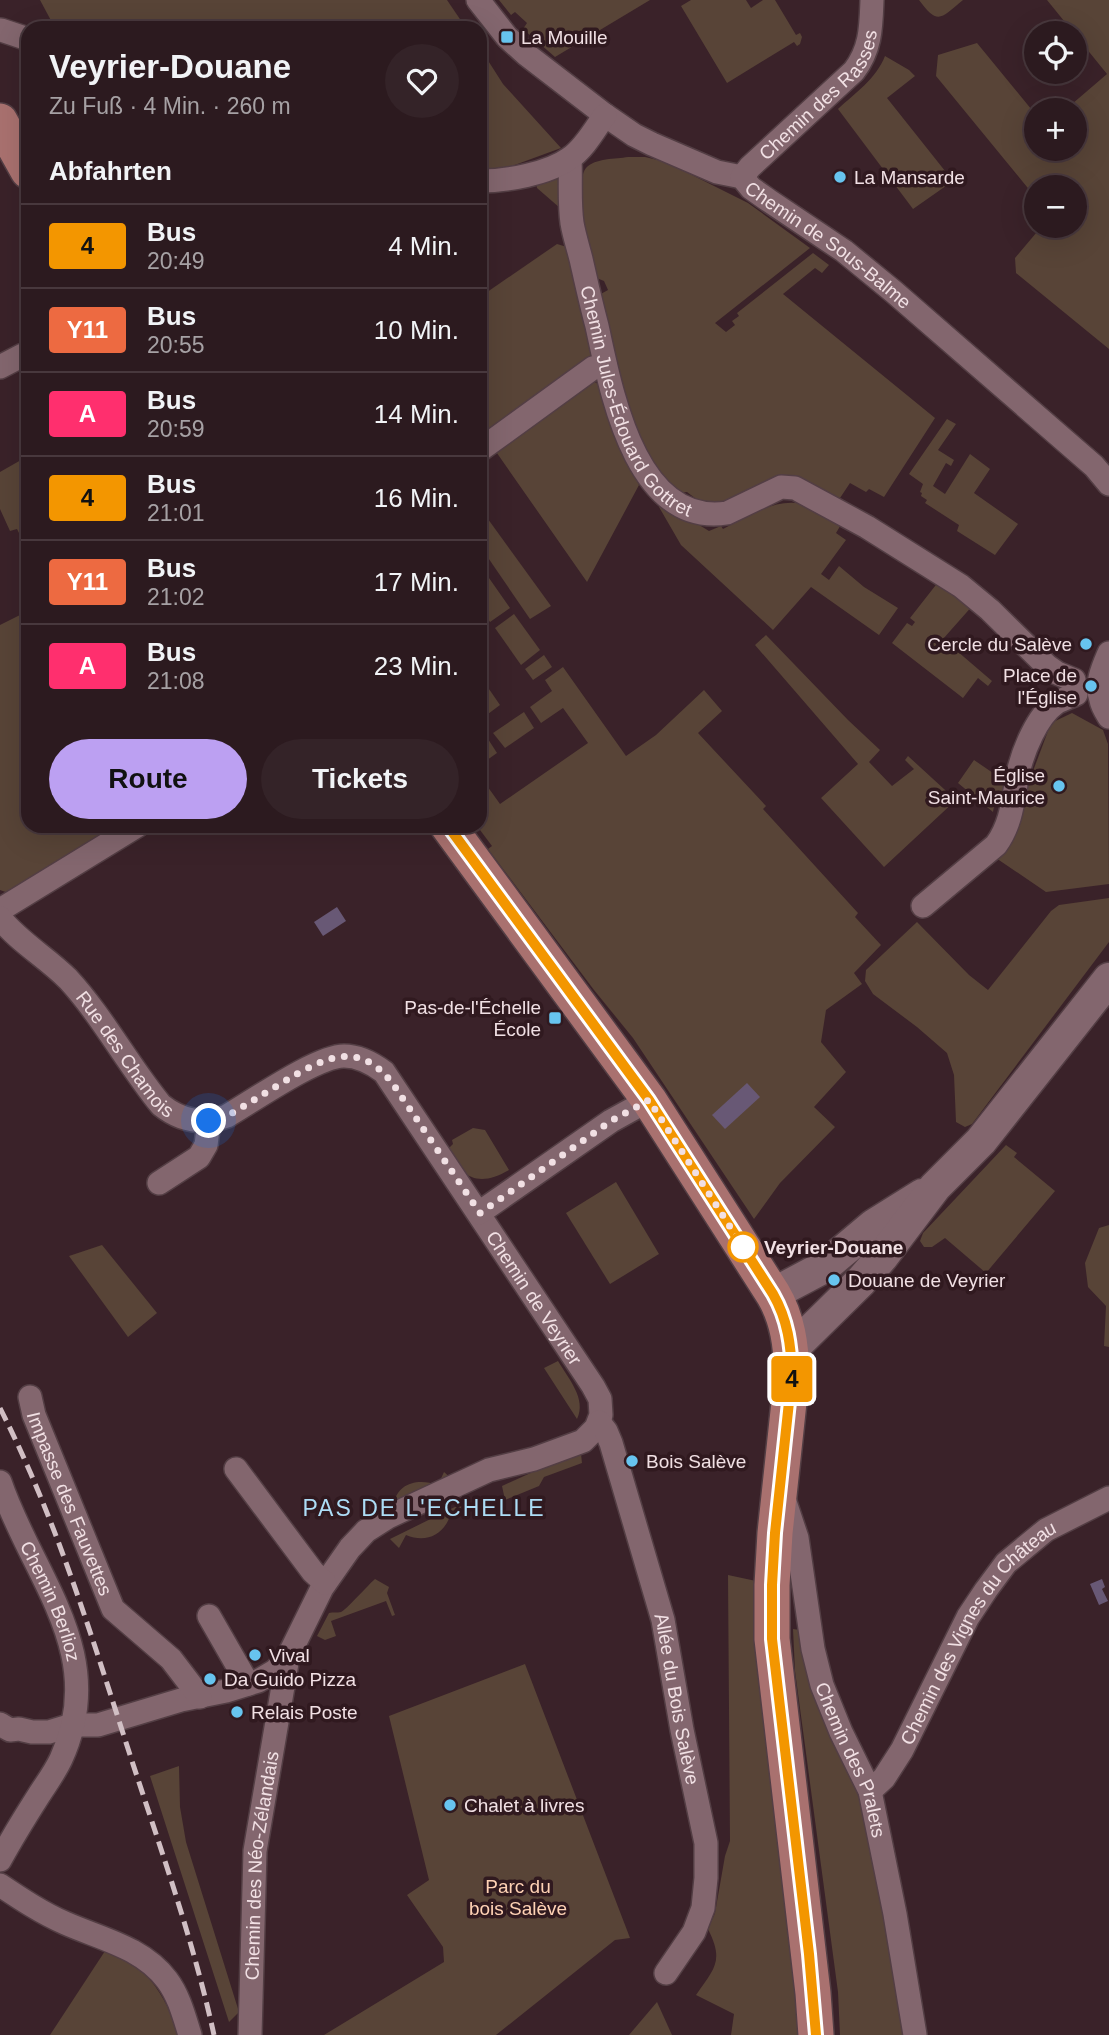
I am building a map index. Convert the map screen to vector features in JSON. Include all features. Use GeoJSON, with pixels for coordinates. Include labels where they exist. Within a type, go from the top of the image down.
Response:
{"type":"FeatureCollection","features":[{"type":"Feature","properties":{"kind":"main road"},"geometry":{"type":"LineString","coordinates":[[0,121],[21,159]]}},
{"type":"Feature","properties":{"kind":"main road"},"geometry":{"type":"LineString","coordinates":[[452,833],[649,1100],[773,1294],[781,1311],[789,1340],[791,1386],[773,1562],[772,1639],[816,2035]]}},
{"type":"Feature","properties":{"kind":"main road"},"geometry":{"type":"LineString","coordinates":[[789,1340],[861,1281],[935,1187],[981,1141],[1109,979]]}},
{"type":"Feature","properties":{"kind":"main road"},"geometry":{"type":"LineString","coordinates":[[773,1294],[811,1275],[874,1225],[935,1187]]}},
{"type":"Feature","properties":{"kind":"street","name":"Chemin de Sous-Balme"},"geometry":{"type":"LineString","coordinates":[[478,0],[507,37],[605,116],[652,144],[717,172],[742,177],[760,194],[862,265],[1094,466],[1109,484]]}},
{"type":"Feature","properties":{"kind":"street","name":"Chemin des Rasses"},"geometry":{"type":"LineString","coordinates":[[742,177],[854,71],[870,39],[872,0]]}},
{"type":"Feature","properties":{"kind":"street"},"geometry":{"type":"LineString","coordinates":[[1,30],[21,37]]}},
{"type":"Feature","properties":{"kind":"street"},"geometry":{"type":"LineString","coordinates":[[487,181],[512,179],[570,159],[605,116]]}},
{"type":"Feature","properties":{"kind":"street","name":"Chemin Jules-Édouard Gottret"},"geometry":{"type":"LineString","coordinates":[[570,159],[572,221],[624,432],[634,454],[659,488],[669,498],[691,510],[706,514],[727,513],[781,487],[795,488],[878,534],[961,586],[1048,666],[1075,687]]}},
{"type":"Feature","properties":{"kind":"street"},"geometry":{"type":"LineString","coordinates":[[0,367],[21,356]]}},
{"type":"Feature","properties":{"kind":"street"},"geometry":{"type":"LineString","coordinates":[[487,445],[593,368],[606,365]]}},
{"type":"Feature","properties":{"kind":"street"},"geometry":{"type":"LineString","coordinates":[[1105,709],[1099,689],[1109,653]]}},
{"type":"Feature","properties":{"kind":"street"},"geometry":{"type":"LineString","coordinates":[[923,906],[1002,837],[1011,813],[1018,772],[1031,737],[1047,712],[1088,674],[1101,676]]}},
{"type":"Feature","properties":{"kind":"street"},"geometry":{"type":"LineString","coordinates":[[1075,687],[1105,709]]}},
{"type":"Feature","properties":{"kind":"street"},"geometry":{"type":"LineString","coordinates":[[0,911],[126,833]]}},
{"type":"Feature","properties":{"kind":"street","name":"Rue des Chamois"},"geometry":{"type":"LineString","coordinates":[[0,918],[25,944],[67,979],[86,1001],[161,1105],[170,1113],[187,1120],[209,1121]]}},
{"type":"Feature","properties":{"kind":"street"},"geometry":{"type":"LineString","coordinates":[[159,1183],[199,1157],[206,1144],[209,1121],[227,1116],[325,1059],[345,1056],[365,1060],[384,1072],[480,1213]]}},
{"type":"Feature","properties":{"kind":"street","name":"Chemin de Veyrier"},"geometry":{"type":"LineString","coordinates":[[599,1422],[601,1409],[597,1392],[480,1213],[611,1121],[649,1100]]}},
{"type":"Feature","properties":{"kind":"street","name":"Impasse des Fauvettes"},"geometry":{"type":"LineString","coordinates":[[30,1396],[34,1415],[113,1609],[171,1659],[200,1697]]}},
{"type":"Feature","properties":{"kind":"street"},"geometry":{"type":"LineString","coordinates":[[4,1730],[49,1732],[72,1725],[98,1725],[258,1681],[275,1671],[288,1657],[331,1576],[355,1543],[372,1527],[489,1470],[534,1459],[583,1441],[593,1433],[599,1422]]}},
{"type":"Feature","properties":{"kind":"street","name":"Allée du Bois Salève"},"geometry":{"type":"LineString","coordinates":[[599,1422],[611,1443],[663,1620],[682,1730],[706,1843],[703,1908],[694,1932],[666,1973]]}},
{"type":"Feature","properties":{"kind":"street"},"geometry":{"type":"LineString","coordinates":[[236,1469],[313,1572],[331,1576]]}},
{"type":"Feature","properties":{"kind":"street","name":"Chemin Berlioz"},"geometry":{"type":"LineString","coordinates":[[0,1482],[7,1503],[54,1601],[71,1648],[78,1687],[77,1707],[60,1762],[0,1860]]}},
{"type":"Feature","properties":{"kind":"street","name":"Chemin des Pralets"},"geometry":{"type":"LineString","coordinates":[[780,1486],[797,1538],[813,1648],[822,1685],[870,1791],[895,1914],[915,2035]]}},
{"type":"Feature","properties":{"kind":"street","name":"Chemin des Vignes du Château"},"geometry":{"type":"LineString","coordinates":[[870,1791],[884,1778],[902,1749],[968,1618],[1006,1563],[1046,1530],[1109,1498]]}},
{"type":"Feature","properties":{"kind":"street"},"geometry":{"type":"LineString","coordinates":[[209,1616],[248,1684]]}},
{"type":"Feature","properties":{"kind":"street","name":"Chemin des Néo-Zélandais"},"geometry":{"type":"LineString","coordinates":[[250,2035],[255,1851],[288,1657]]}},
{"type":"Feature","properties":{"kind":"street"},"geometry":{"type":"LineString","coordinates":[[0,1885],[62,1922],[119,1944],[148,1961],[160,1972],[174,1992],[190,2035]]}},
{"type":"Feature","properties":{"kind":"green space"},"geometry":{"type":"Polygon","coordinates":[[[40,0],[447,0],[461,21],[51,21],[40,0]]]}},
{"type":"Feature","properties":{"kind":"green space"},"geometry":{"type":"Polygon","coordinates":[[[499,0],[650,0],[555,57],[523,29],[527,23],[515,12],[511,15],[499,0]]]}},
{"type":"Feature","properties":{"kind":"green space"},"geometry":{"type":"Polygon","coordinates":[[[691,0],[746,0],[751,8],[763,0],[775,0],[796,35],[800,33],[800,44],[797,46],[794,42],[727,83],[681,6],[691,0]]]}},
{"type":"Feature","properties":{"kind":"green space"},"geometry":{"type":"Polygon","coordinates":[[[919,0],[963,0],[944,15],[935,16],[919,0]]]}},
{"type":"Feature","properties":{"kind":"green space"},"geometry":{"type":"Polygon","coordinates":[[[1047,0],[1109,0],[1109,349],[1016,273],[1015,258],[1032,238],[1087,238],[1087,175],[1024,175],[1024,183],[936,76],[938,55],[977,43],[1024,100],[1024,161],[1087,161],[1087,98],[1079,98],[1107,74],[1087,49],[1087,21],[1064,21],[1047,0]]]}},
{"type":"Feature","properties":{"kind":"green space"},"geometry":{"type":"Polygon","coordinates":[[[885,56],[915,76],[887,98],[953,181],[913,209],[838,109],[871,79],[885,56]]]}},
{"type":"Feature","properties":{"kind":"green space"},"geometry":{"type":"Polygon","coordinates":[[[487,59],[503,84],[561,148],[512,166],[487,169],[487,59]]]}},
{"type":"Feature","properties":{"kind":"green space"},"geometry":{"type":"Polygon","coordinates":[[[645,157],[666,162],[748,203],[810,248],[715,323],[726,332],[735,325],[732,321],[739,316],[737,313],[813,253],[829,265],[822,273],[815,268],[783,294],[935,418],[884,497],[869,489],[866,492],[850,483],[836,504],[787,478],[728,505],[704,505],[687,492],[679,493],[635,445],[599,295],[608,290],[604,281],[594,277],[583,233],[581,210],[582,180],[586,168],[600,161],[645,157]]]}},
{"type":"Feature","properties":{"kind":"green space"},"geometry":{"type":"Polygon","coordinates":[[[563,176],[560,208],[537,188],[536,182],[539,178],[563,176]]]}},
{"type":"Feature","properties":{"kind":"green space"},"geometry":{"type":"Polygon","coordinates":[[[557,244],[567,247],[593,355],[487,435],[487,292],[557,244]]]}},
{"type":"Feature","properties":{"kind":"green space"},"geometry":{"type":"Polygon","coordinates":[[[590,379],[601,386],[610,426],[639,485],[587,582],[492,446],[590,379]]]}},
{"type":"Feature","properties":{"kind":"green space"},"geometry":{"type":"Polygon","coordinates":[[[947,419],[956,424],[938,450],[954,460],[951,466],[946,463],[933,486],[945,494],[970,454],[990,469],[974,493],[1018,524],[995,555],[957,531],[959,525],[925,503],[927,500],[920,492],[923,484],[909,474],[947,419]]]}},
{"type":"Feature","properties":{"kind":"green space"},"geometry":{"type":"Polygon","coordinates":[[[21,460],[20,535],[17,529],[10,531],[0,509],[0,472],[21,460]]]}},
{"type":"Feature","properties":{"kind":"green space"},"geometry":{"type":"Polygon","coordinates":[[[662,502],[709,531],[721,526],[723,529],[774,505],[796,503],[816,509],[842,523],[836,533],[846,540],[821,574],[829,580],[839,566],[864,587],[898,608],[879,635],[811,587],[773,630],[681,545],[659,507],[662,502]]]}},
{"type":"Feature","properties":{"kind":"green space"},"geometry":{"type":"Polygon","coordinates":[[[487,518],[551,606],[530,619],[487,556],[487,518]]]}},
{"type":"Feature","properties":{"kind":"green space"},"geometry":{"type":"Polygon","coordinates":[[[489,578],[510,608],[490,622],[487,618],[489,578]]]}},
{"type":"Feature","properties":{"kind":"green space"},"geometry":{"type":"Polygon","coordinates":[[[939,581],[974,604],[943,639],[992,681],[988,686],[978,678],[963,698],[892,643],[907,623],[912,626],[915,622],[910,618],[939,581]]]}},
{"type":"Feature","properties":{"kind":"green space"},"geometry":{"type":"Polygon","coordinates":[[[21,614],[21,833],[113,833],[11,894],[0,890],[0,625],[21,614]]]}},
{"type":"Feature","properties":{"kind":"green space"},"geometry":{"type":"Polygon","coordinates":[[[514,614],[540,650],[521,665],[495,628],[514,614]]]}},
{"type":"Feature","properties":{"kind":"green space"},"geometry":{"type":"Polygon","coordinates":[[[766,635],[880,750],[869,762],[892,786],[914,769],[905,760],[908,756],[956,800],[884,867],[821,798],[858,764],[755,645],[766,635]]]}},
{"type":"Feature","properties":{"kind":"green space"},"geometry":{"type":"Polygon","coordinates":[[[544,655],[552,667],[533,680],[525,669],[544,655]]]}},
{"type":"Feature","properties":{"kind":"green space"},"geometry":{"type":"Polygon","coordinates":[[[563,667],[626,756],[656,735],[704,690],[722,711],[698,733],[766,806],[763,809],[858,913],[855,917],[881,945],[854,973],[862,984],[826,1010],[821,1042],[846,1072],[814,1107],[835,1127],[780,1183],[754,1219],[633,1038],[488,849],[492,846],[482,833],[487,833],[487,786],[500,804],[588,743],[563,708],[541,723],[530,707],[552,691],[545,680],[563,667]]]}},
{"type":"Feature","properties":{"kind":"green space"},"geometry":{"type":"Polygon","coordinates":[[[487,686],[500,705],[487,715],[487,686]]]}},
{"type":"Feature","properties":{"kind":"green space"},"geometry":{"type":"Polygon","coordinates":[[[524,712],[534,728],[505,748],[493,733],[524,712]]]}},
{"type":"Feature","properties":{"kind":"green space"},"geometry":{"type":"Polygon","coordinates":[[[1072,713],[1103,730],[1108,744],[1109,884],[1046,892],[993,856],[1024,795],[1051,723],[1072,713]]]}},
{"type":"Feature","properties":{"kind":"green space"},"geometry":{"type":"Polygon","coordinates":[[[487,740],[497,753],[487,760],[487,740]]]}},
{"type":"Feature","properties":{"kind":"green space"},"geometry":{"type":"Polygon","coordinates":[[[974,760],[993,773],[1010,773],[1007,798],[996,796],[993,812],[958,783],[974,760]]]}},
{"type":"Feature","properties":{"kind":"green space"},"geometry":{"type":"Polygon","coordinates":[[[1109,898],[1109,942],[972,1124],[965,1127],[956,1122],[954,1075],[947,1053],[873,994],[865,981],[866,970],[917,922],[969,975],[988,990],[1051,911],[1059,905],[1109,898]]]}},
{"type":"Feature","properties":{"kind":"green space"},"geometry":{"type":"Polygon","coordinates":[[[473,1128],[485,1130],[509,1170],[480,1179],[466,1174],[459,1167],[449,1148],[453,1144],[452,1140],[473,1128]]]}},
{"type":"Feature","properties":{"kind":"green space"},"geometry":{"type":"Polygon","coordinates":[[[1006,1145],[1017,1153],[1014,1157],[1055,1191],[986,1273],[945,1238],[932,1247],[924,1247],[920,1241],[923,1233],[1006,1145]]]}},
{"type":"Feature","properties":{"kind":"green space"},"geometry":{"type":"Polygon","coordinates":[[[616,1182],[659,1254],[610,1284],[566,1213],[616,1182]]]}},
{"type":"Feature","properties":{"kind":"green space"},"geometry":{"type":"Polygon","coordinates":[[[1109,1225],[1109,1347],[1104,1346],[1106,1306],[1088,1287],[1085,1263],[1099,1228],[1109,1225]]]}},
{"type":"Feature","properties":{"kind":"green space"},"geometry":{"type":"Polygon","coordinates":[[[102,1245],[157,1313],[128,1337],[69,1256],[102,1245]]]}},
{"type":"Feature","properties":{"kind":"green space"},"geometry":{"type":"Polygon","coordinates":[[[558,1361],[578,1396],[580,1404],[577,1419],[544,1368],[558,1361]]]}},
{"type":"Feature","properties":{"kind":"green space"},"geometry":{"type":"Polygon","coordinates":[[[581,1454],[582,1463],[544,1477],[539,1486],[505,1500],[502,1486],[581,1454]]]}},
{"type":"Feature","properties":{"kind":"green space"},"geometry":{"type":"Polygon","coordinates":[[[444,1472],[453,1480],[379,1516],[379,1504],[393,1506],[403,1487],[423,1482],[438,1485],[444,1472]]]}},
{"type":"Feature","properties":{"kind":"green space"},"geometry":{"type":"Polygon","coordinates":[[[465,1502],[465,1515],[451,1513],[440,1532],[428,1538],[406,1535],[399,1548],[390,1539],[465,1502]]]}},
{"type":"Feature","properties":{"kind":"green space"},"geometry":{"type":"Polygon","coordinates":[[[728,1575],[756,1581],[760,1690],[790,1916],[802,2035],[731,2035],[734,2014],[696,1995],[715,1964],[716,1949],[708,1929],[715,1913],[730,1841],[728,1575]]]}},
{"type":"Feature","properties":{"kind":"green space"},"geometry":{"type":"Polygon","coordinates":[[[375,1579],[389,1587],[387,1593],[395,1615],[392,1616],[386,1601],[331,1621],[336,1636],[325,1640],[317,1636],[329,1613],[343,1610],[375,1579]]]}},
{"type":"Feature","properties":{"kind":"green space"},"geometry":{"type":"Polygon","coordinates":[[[793,1629],[800,1630],[870,1809],[905,2025],[903,2035],[840,2035],[838,1992],[795,1671],[793,1629]]]}},
{"type":"Feature","properties":{"kind":"green space","name":"Parc du bois Salève"},"geometry":{"type":"Polygon","coordinates":[[[525,1664],[630,1938],[615,1940],[496,2035],[324,2035],[444,1962],[443,1947],[407,1895],[429,1880],[389,1716],[525,1664]]]}},
{"type":"Feature","properties":{"kind":"green space"},"geometry":{"type":"Polygon","coordinates":[[[179,1766],[180,1807],[186,1842],[239,2012],[229,2022],[150,1776],[179,1766]]]}},
{"type":"Feature","properties":{"kind":"green space"},"geometry":{"type":"Polygon","coordinates":[[[105,1951],[126,1959],[152,1982],[165,2002],[178,2035],[50,2035],[105,1951]]]}},
{"type":"Feature","properties":{"kind":"green space"},"geometry":{"type":"Polygon","coordinates":[[[657,2002],[672,2035],[629,2035],[657,2002]]]}},
{"type":"Feature","properties":{"kind":"shaded area"},"geometry":{"type":"Polygon","coordinates":[[[337,907],[346,921],[323,936],[314,922],[337,907]]]}},
{"type":"Feature","properties":{"kind":"shaded area"},"geometry":{"type":"Polygon","coordinates":[[[747,1083],[760,1097],[725,1129],[712,1115],[747,1083]]]}},
{"type":"Feature","properties":{"kind":"shaded area"},"geometry":{"type":"Polygon","coordinates":[[[1102,1579],[1105,1587],[1102,1589],[1108,1601],[1099,1605],[1090,1584],[1102,1579]]]}},
{"type":"Feature","properties":{"kind":"railway"},"geometry":{"type":"LineString","coordinates":[[0,1408],[57,1537],[88,1626],[176,1897],[214,2035]]}},
{"type":"Feature","properties":{"kind":"bus line","name":"4"},"geometry":{"type":"LineString","coordinates":[[453,833],[649,1100],[773,1294],[785,1319],[792,1374],[775,1533],[772,1639],[816,2035]]}},
{"type":"Feature","properties":{"kind":"place","name":"La Mouille"},"geometry":{"type":"Point","coordinates":[507,37]}},
{"type":"Feature","properties":{"kind":"place","name":"La Mansarde"},"geometry":{"type":"Point","coordinates":[840,177]}},
{"type":"Feature","properties":{"kind":"place","name":"Cercle du Salève"},"geometry":{"type":"Point","coordinates":[1086,644]}},
{"type":"Feature","properties":{"kind":"place","name":"Place de l'Église"},"geometry":{"type":"Point","coordinates":[1091,686]}},
{"type":"Feature","properties":{"kind":"place","name":"Église Saint-Maurice"},"geometry":{"type":"Point","coordinates":[1059,786]}},
{"type":"Feature","properties":{"kind":"place","name":"Pas-de-l'Échelle École"},"geometry":{"type":"Point","coordinates":[555,1018]}},
{"type":"Feature","properties":{"kind":"place","name":"Veyrier-Douane"},"geometry":{"type":"Point","coordinates":[743,1247]}},
{"type":"Feature","properties":{"kind":"place","name":"Douane de Veyrier"},"geometry":{"type":"Point","coordinates":[834,1280]}},
{"type":"Feature","properties":{"kind":"place","name":"Bois Salève"},"geometry":{"type":"Point","coordinates":[632,1461]}},
{"type":"Feature","properties":{"kind":"place","name":"Vival"},"geometry":{"type":"Point","coordinates":[255,1655]}},
{"type":"Feature","properties":{"kind":"place","name":"Da Guido Pizza"},"geometry":{"type":"Point","coordinates":[210,1679]}},
{"type":"Feature","properties":{"kind":"place","name":"Relais Poste"},"geometry":{"type":"Point","coordinates":[237,1712]}},
{"type":"Feature","properties":{"kind":"place","name":"Chalet à livres"},"geometry":{"type":"Point","coordinates":[450,1805]}},
{"type":"Feature","properties":{"kind":"district","name":"PAS DE L'ECHELLE"},"geometry":{"type":"Point","coordinates":[424,1508]}},
{"type":"Feature","properties":{"kind":"route"},"geometry":{"type":"LineString","coordinates":[[209,1121],[227,1116],[325,1059],[345,1056],[365,1060],[384,1072],[480,1213],[611,1121],[649,1100],[743,1247]]}}]}
